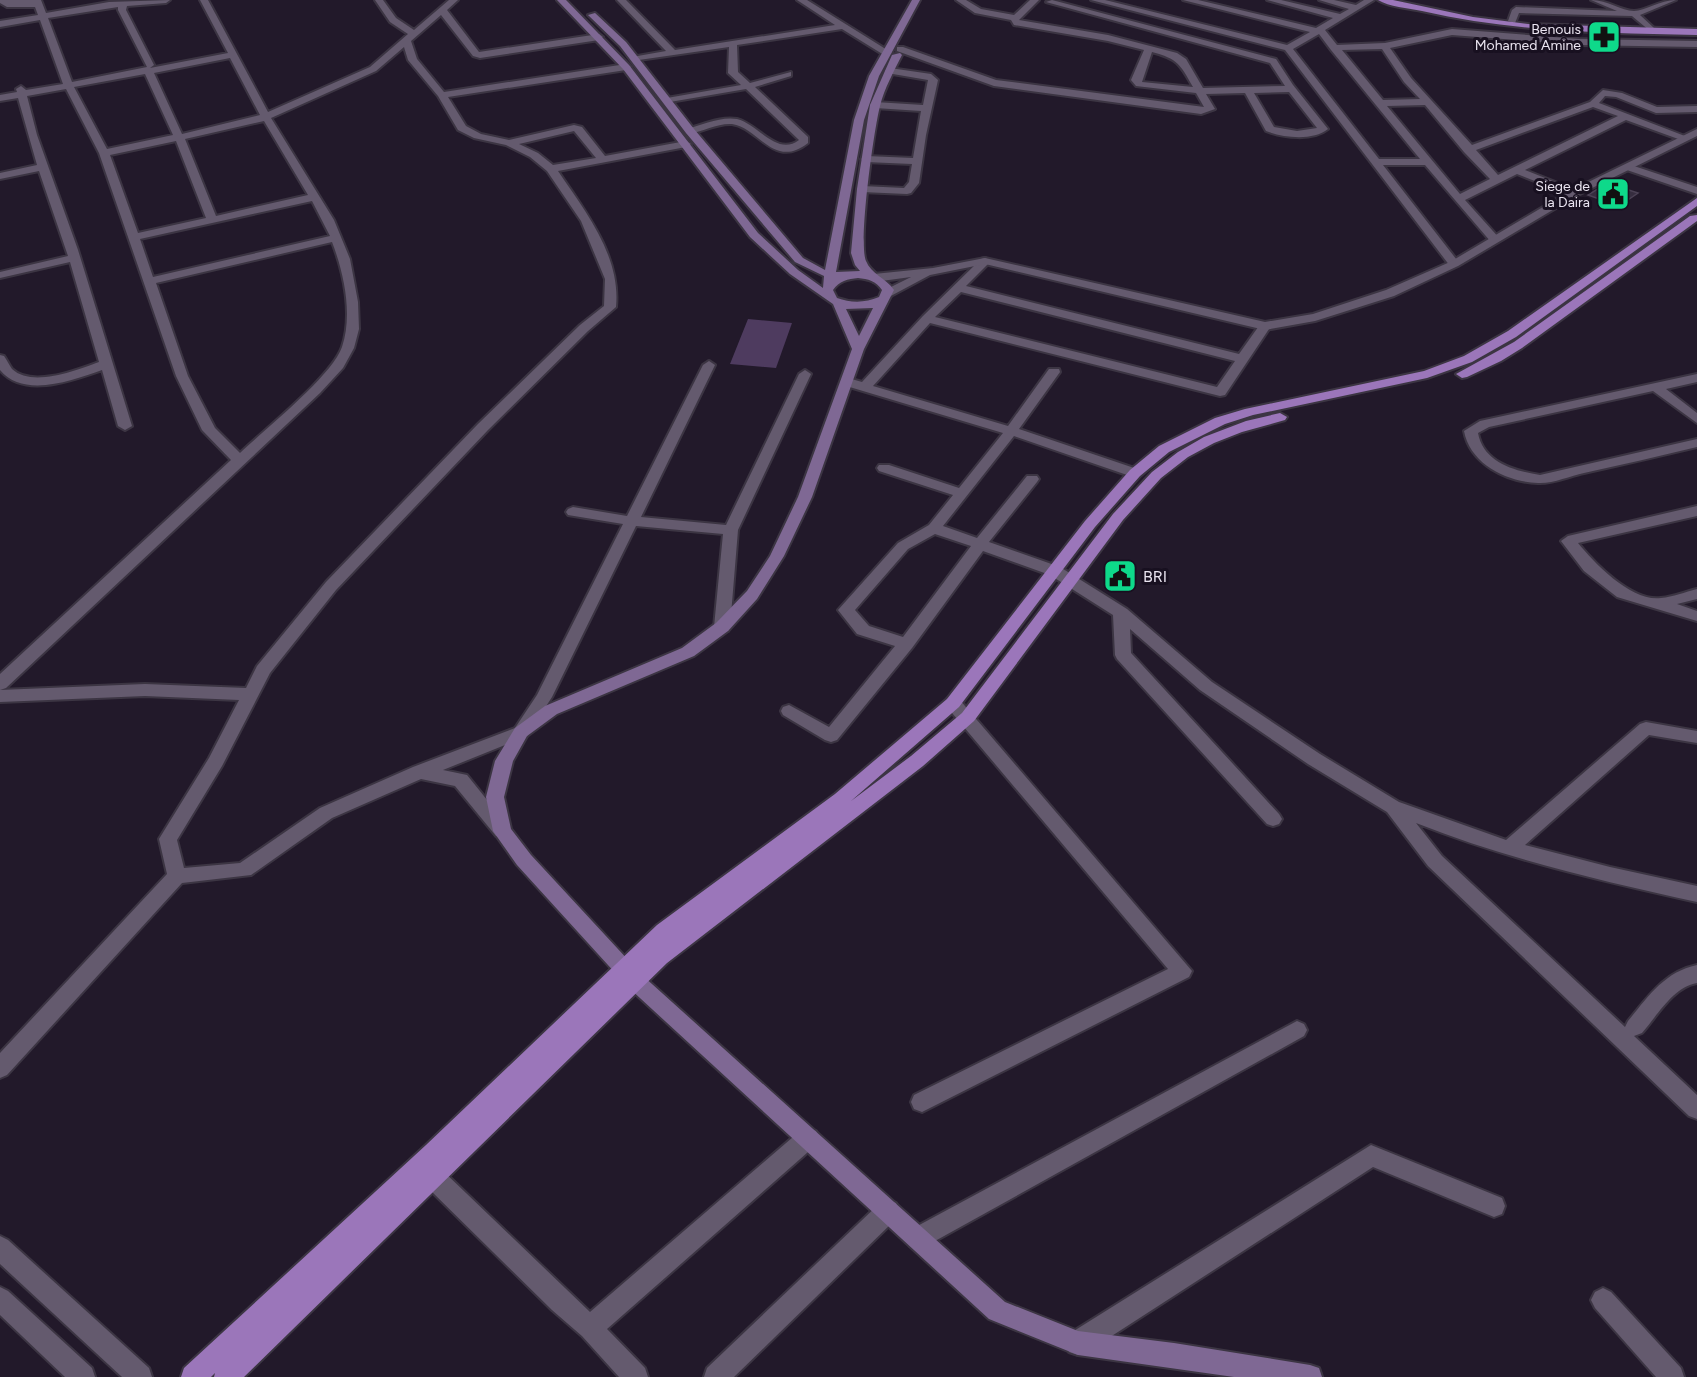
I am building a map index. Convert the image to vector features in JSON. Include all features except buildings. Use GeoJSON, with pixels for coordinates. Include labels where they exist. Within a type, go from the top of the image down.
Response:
{"type":"FeatureCollection","features":[{"type":"Feature","properties":{"kind":"main road"},"geometry":{"type":"LineString","coordinates":[[561,0],[626,67],[754,235],[794,272],[832,298],[863,306],[886,297]]}},
{"type":"Feature","properties":{"kind":"main road"},"geometry":{"type":"LineString","coordinates":[[832,298],[831,276],[859,120],[874,76],[916,0]]}},
{"type":"Feature","properties":{"kind":"main road"},"geometry":{"type":"LineString","coordinates":[[926,0],[900,49],[875,105],[866,159],[856,253],[861,265],[873,278],[887,287],[886,297],[858,349],[856,384],[777,556],[752,595],[722,627],[688,652],[551,710],[520,732],[504,761],[495,797],[502,831],[524,860],[630,975],[997,1311],[1078,1343],[1174,1355],[1310,1377]]}},
{"type":"Feature","properties":{"kind":"main road"},"geometry":{"type":"LineString","coordinates":[[1382,0],[1506,25],[1572,30],[1697,30]]}},
{"type":"Feature","properties":{"kind":"main road"},"geometry":{"type":"LineString","coordinates":[[1399,0],[1512,21],[1697,30]]}},
{"type":"Feature","properties":{"kind":"main road"},"geometry":{"type":"LineString","coordinates":[[583,5],[623,44],[690,131],[799,260],[831,276],[873,278]]}},
{"type":"Feature","properties":{"kind":"main road"},"geometry":{"type":"LineString","coordinates":[[226,1377],[433,1177],[630,975],[664,931],[841,800],[909,744],[953,703],[1090,524],[1135,473],[1164,449],[1220,421],[1288,403],[1427,374],[1468,360],[1512,334],[1697,201]]}},
{"type":"Feature","properties":{"kind":"main road"},"geometry":{"type":"LineString","coordinates":[[193,1377],[434,1152],[630,975],[669,950],[917,761],[968,717],[1113,525],[1152,479],[1196,447],[1243,426],[1438,382],[1479,367],[1518,345],[1697,216]]}},
{"type":"Feature","properties":{"kind":"main road"},"geometry":{"type":"LineString","coordinates":[[845,277],[830,284],[832,298],[858,349]]}},
{"type":"Feature","properties":{"kind":"street"},"geometry":{"type":"LineString","coordinates":[[0,0],[7,4],[37,2],[67,82],[104,153],[151,281],[182,376],[209,430],[240,461]]}},
{"type":"Feature","properties":{"kind":"street"},"geometry":{"type":"LineString","coordinates":[[0,24],[123,4],[166,0]]}},
{"type":"Feature","properties":{"kind":"street"},"geometry":{"type":"LineString","coordinates":[[0,684],[315,390],[339,365],[354,329],[352,302],[344,259],[329,220],[266,117],[204,0]]}},
{"type":"Feature","properties":{"kind":"street"},"geometry":{"type":"LineString","coordinates":[[177,876],[168,839],[216,761],[263,670],[331,586],[483,427],[584,328],[609,307],[611,279],[587,221],[551,169],[534,155],[509,143],[478,136],[462,128],[442,95],[412,60],[410,38],[379,0]]}},
{"type":"Feature","properties":{"kind":"street"},"geometry":{"type":"LineString","coordinates":[[104,153],[252,122],[266,117],[372,69],[454,0]]}},
{"type":"Feature","properties":{"kind":"street"},"geometry":{"type":"LineString","coordinates":[[621,0],[672,52]]}},
{"type":"Feature","properties":{"kind":"street"},"geometry":{"type":"LineString","coordinates":[[801,0],[887,53]]}},
{"type":"Feature","properties":{"kind":"street"},"geometry":{"type":"LineString","coordinates":[[960,0],[978,11],[1016,18]]}},
{"type":"Feature","properties":{"kind":"street"},"geometry":{"type":"LineString","coordinates":[[900,49],[994,82],[1012,86],[1201,111],[1210,109],[1183,61],[1174,55],[1108,38],[1014,21],[1035,0]]}},
{"type":"Feature","properties":{"kind":"street"},"geometry":{"type":"LineString","coordinates":[[1095,0],[1288,48],[1315,30],[1370,0]]}},
{"type":"Feature","properties":{"kind":"street"},"geometry":{"type":"LineString","coordinates":[[1187,0],[1322,32],[1458,199],[1495,240]]}},
{"type":"Feature","properties":{"kind":"street"},"geometry":{"type":"LineString","coordinates":[[1271,0],[1341,17]]}},
{"type":"Feature","properties":{"kind":"street"},"geometry":{"type":"LineString","coordinates":[[1323,0],[1358,8]]}},
{"type":"Feature","properties":{"kind":"street"},"geometry":{"type":"LineString","coordinates":[[1595,0],[1634,14],[1650,28]]}},
{"type":"Feature","properties":{"kind":"street"},"geometry":{"type":"LineString","coordinates":[[1651,0],[1662,4]]}},
{"type":"Feature","properties":{"kind":"street"},"geometry":{"type":"LineString","coordinates":[[1512,21],[1516,10],[1634,14],[1672,0]]}},
{"type":"Feature","properties":{"kind":"street"},"geometry":{"type":"LineString","coordinates":[[1050,2],[1273,61],[1375,162],[1454,264]]}},
{"type":"Feature","properties":{"kind":"street"},"geometry":{"type":"LineString","coordinates":[[123,4],[122,10],[179,137],[212,219]]}},
{"type":"Feature","properties":{"kind":"street"},"geometry":{"type":"LineString","coordinates":[[441,10],[476,54],[480,55],[599,37]]}},
{"type":"Feature","properties":{"kind":"street"},"geometry":{"type":"LineString","coordinates":[[1452,32],[1454,16]]}},
{"type":"Feature","properties":{"kind":"street"},"geometry":{"type":"LineString","coordinates":[[634,59],[844,26]]}},
{"type":"Feature","properties":{"kind":"street"},"geometry":{"type":"LineString","coordinates":[[1572,30],[1580,42]]}},
{"type":"Feature","properties":{"kind":"street"},"geometry":{"type":"LineString","coordinates":[[1334,48],[1385,46],[1452,32],[1580,42],[1697,44]]}},
{"type":"Feature","properties":{"kind":"street"},"geometry":{"type":"LineString","coordinates":[[690,131],[730,122],[743,125],[767,144],[792,147],[804,143],[804,139],[734,73],[734,43]]}},
{"type":"Feature","properties":{"kind":"street"},"geometry":{"type":"LineString","coordinates":[[1385,46],[1407,80],[1497,180]]}},
{"type":"Feature","properties":{"kind":"street"},"geometry":{"type":"LineString","coordinates":[[1149,48],[1137,82],[1202,92],[1300,86]]}},
{"type":"Feature","properties":{"kind":"street"},"geometry":{"type":"LineString","coordinates":[[1248,90],[1270,129],[1276,132],[1306,132],[1323,129],[1300,86],[1288,48]]}},
{"type":"Feature","properties":{"kind":"street"},"geometry":{"type":"LineString","coordinates":[[0,93],[22,91],[232,52]]}},
{"type":"Feature","properties":{"kind":"street"},"geometry":{"type":"LineString","coordinates":[[442,95],[626,67]]}},
{"type":"Feature","properties":{"kind":"street"},"geometry":{"type":"LineString","coordinates":[[862,189],[907,191],[914,183],[933,80],[931,76],[890,71]]}},
{"type":"Feature","properties":{"kind":"street"},"geometry":{"type":"LineString","coordinates":[[667,101],[748,86],[788,74]]}},
{"type":"Feature","properties":{"kind":"street"},"geometry":{"type":"LineString","coordinates":[[0,98],[22,91]]}},
{"type":"Feature","properties":{"kind":"street"},"geometry":{"type":"LineString","coordinates":[[22,91],[43,167],[74,258],[125,426]]}},
{"type":"Feature","properties":{"kind":"street"},"geometry":{"type":"LineString","coordinates":[[1468,150],[1593,104],[1603,93],[1656,110],[1666,111],[1682,106],[1697,109]]}},
{"type":"Feature","properties":{"kind":"street"},"geometry":{"type":"LineString","coordinates":[[1381,103],[1428,102]]}},
{"type":"Feature","properties":{"kind":"street"},"geometry":{"type":"LineString","coordinates":[[1593,104],[1686,138]]}},
{"type":"Feature","properties":{"kind":"street"},"geometry":{"type":"LineString","coordinates":[[875,105],[927,108]]}},
{"type":"Feature","properties":{"kind":"street"},"geometry":{"type":"LineString","coordinates":[[1458,199],[1626,116]]}},
{"type":"Feature","properties":{"kind":"street"},"geometry":{"type":"LineString","coordinates":[[509,143],[574,128],[578,129],[602,159]]}},
{"type":"Feature","properties":{"kind":"street"},"geometry":{"type":"LineString","coordinates":[[873,278],[933,271],[985,261],[1266,326],[1315,317],[1390,293],[1454,264],[1574,193],[1697,132]]}},
{"type":"Feature","properties":{"kind":"street"},"geometry":{"type":"LineString","coordinates":[[551,169],[686,144]]}},
{"type":"Feature","properties":{"kind":"street"},"geometry":{"type":"LineString","coordinates":[[866,159],[917,160]]}},
{"type":"Feature","properties":{"kind":"street"},"geometry":{"type":"LineString","coordinates":[[1375,162],[1428,162]]}},
{"type":"Feature","properties":{"kind":"street"},"geometry":{"type":"LineString","coordinates":[[0,176],[43,167]]}},
{"type":"Feature","properties":{"kind":"street"},"geometry":{"type":"LineString","coordinates":[[1628,167],[1697,192]]}},
{"type":"Feature","properties":{"kind":"street"},"geometry":{"type":"LineString","coordinates":[[1516,170],[1574,193]]}},
{"type":"Feature","properties":{"kind":"street"},"geometry":{"type":"LineString","coordinates":[[134,237],[315,197]]}},
{"type":"Feature","properties":{"kind":"street"},"geometry":{"type":"LineString","coordinates":[[151,281],[336,238]]}},
{"type":"Feature","properties":{"kind":"street"},"geometry":{"type":"LineString","coordinates":[[0,275],[74,258]]}},
{"type":"Feature","properties":{"kind":"street"},"geometry":{"type":"LineString","coordinates":[[856,384],[927,319],[985,261]]}},
{"type":"Feature","properties":{"kind":"street"},"geometry":{"type":"LineString","coordinates":[[886,297],[933,271]]}},
{"type":"Feature","properties":{"kind":"street"},"geometry":{"type":"LineString","coordinates":[[959,288],[1243,359]]}},
{"type":"Feature","properties":{"kind":"street"},"geometry":{"type":"LineString","coordinates":[[927,319],[1220,393],[1266,326]]}},
{"type":"Feature","properties":{"kind":"street"},"geometry":{"type":"LineString","coordinates":[[0,359],[7,371],[19,378],[32,380],[59,379],[106,364]]}},
{"type":"Feature","properties":{"kind":"street"},"geometry":{"type":"LineString","coordinates":[[0,1068],[177,876],[244,870],[327,813],[419,772],[520,732],[544,697],[709,365]]}},
{"type":"Feature","properties":{"kind":"street"},"geometry":{"type":"LineString","coordinates":[[906,644],[863,630],[846,609],[903,546],[934,528],[1011,431],[1054,372]]}},
{"type":"Feature","properties":{"kind":"street"},"geometry":{"type":"LineString","coordinates":[[722,627],[731,530],[805,374]]}},
{"type":"Feature","properties":{"kind":"street"},"geometry":{"type":"LineString","coordinates":[[1697,378],[1485,424],[1471,431],[1476,449],[1499,468],[1518,476],[1540,479],[1697,443]]}},
{"type":"Feature","properties":{"kind":"street"},"geometry":{"type":"LineString","coordinates":[[856,384],[1011,431],[1135,473]]}},
{"type":"Feature","properties":{"kind":"street"},"geometry":{"type":"LineString","coordinates":[[1654,387],[1697,419]]}},
{"type":"Feature","properties":{"kind":"street"},"geometry":{"type":"LineString","coordinates":[[884,468],[961,493]]}},
{"type":"Feature","properties":{"kind":"street"},"geometry":{"type":"LineString","coordinates":[[789,711],[831,736],[906,644],[981,543],[1032,480]]}},
{"type":"Feature","properties":{"kind":"street"},"geometry":{"type":"LineString","coordinates":[[1697,511],[1568,541],[1589,567],[1622,593],[1697,616]]}},
{"type":"Feature","properties":{"kind":"street"},"geometry":{"type":"LineString","coordinates":[[573,512],[631,521],[731,530]]}},
{"type":"Feature","properties":{"kind":"street"},"geometry":{"type":"LineString","coordinates":[[934,528],[1055,571],[1121,613],[1206,686],[1314,759],[1393,807],[1458,832],[1509,848],[1610,875],[1697,894]]}},
{"type":"Feature","properties":{"kind":"street"},"geometry":{"type":"LineString","coordinates":[[1659,604],[1697,594]]}},
{"type":"Feature","properties":{"kind":"street"},"geometry":{"type":"LineString","coordinates":[[1121,613],[1123,655],[1273,819]]}},
{"type":"Feature","properties":{"kind":"street"},"geometry":{"type":"LineString","coordinates":[[0,696],[145,690],[251,694]]}},
{"type":"Feature","properties":{"kind":"street"},"geometry":{"type":"LineString","coordinates":[[922,1102],[1182,971],[968,717],[953,703]]}},
{"type":"Feature","properties":{"kind":"street"},"geometry":{"type":"LineString","coordinates":[[1509,848],[1646,728],[1697,737]]}},
{"type":"Feature","properties":{"kind":"street"},"geometry":{"type":"LineString","coordinates":[[419,772],[461,780],[502,831]]}},
{"type":"Feature","properties":{"kind":"street"},"geometry":{"type":"LineString","coordinates":[[1393,807],[1435,861],[1697,1109]]}},
{"type":"Feature","properties":{"kind":"street"},"geometry":{"type":"LineString","coordinates":[[1635,1027],[1677,980],[1697,974]]}},
{"type":"Feature","properties":{"kind":"street"},"geometry":{"type":"LineString","coordinates":[[918,1238],[1297,1030]]}},
{"type":"Feature","properties":{"kind":"street"},"geometry":{"type":"LineString","coordinates":[[590,1328],[808,1138]]}},
{"type":"Feature","properties":{"kind":"street"},"geometry":{"type":"LineString","coordinates":[[1078,1343],[1371,1156],[1494,1206]]}},
{"type":"Feature","properties":{"kind":"street"},"geometry":{"type":"LineString","coordinates":[[433,1177],[560,1302],[590,1328],[636,1377]]}},
{"type":"Feature","properties":{"kind":"street"},"geometry":{"type":"LineString","coordinates":[[716,1377],[888,1210]]}},
{"type":"Feature","properties":{"kind":"street"},"geometry":{"type":"LineString","coordinates":[[0,1248],[140,1377]]}},
{"type":"Feature","properties":{"kind":"street"},"geometry":{"type":"LineString","coordinates":[[0,1299],[83,1377]]}},
{"type":"Feature","properties":{"kind":"street"},"geometry":{"type":"LineString","coordinates":[[1603,1300],[1672,1377]]}},
{"type":"Feature","properties":{"kind":"shaded area"},"geometry":{"type":"Polygon","coordinates":[[[748,319],[792,323],[776,368],[730,364],[748,319]]]}},
{"type":"Feature","properties":{"kind":"place","name":"Benouis Mohamed Amine"},"geometry":{"type":"Point","coordinates":[1604,37]}},
{"type":"Feature","properties":{"kind":"place","name":"Siege de la Daira"},"geometry":{"type":"Point","coordinates":[1613,194]}},
{"type":"Feature","properties":{"kind":"place","name":"BRI"},"geometry":{"type":"Point","coordinates":[1120,576]}}]}
